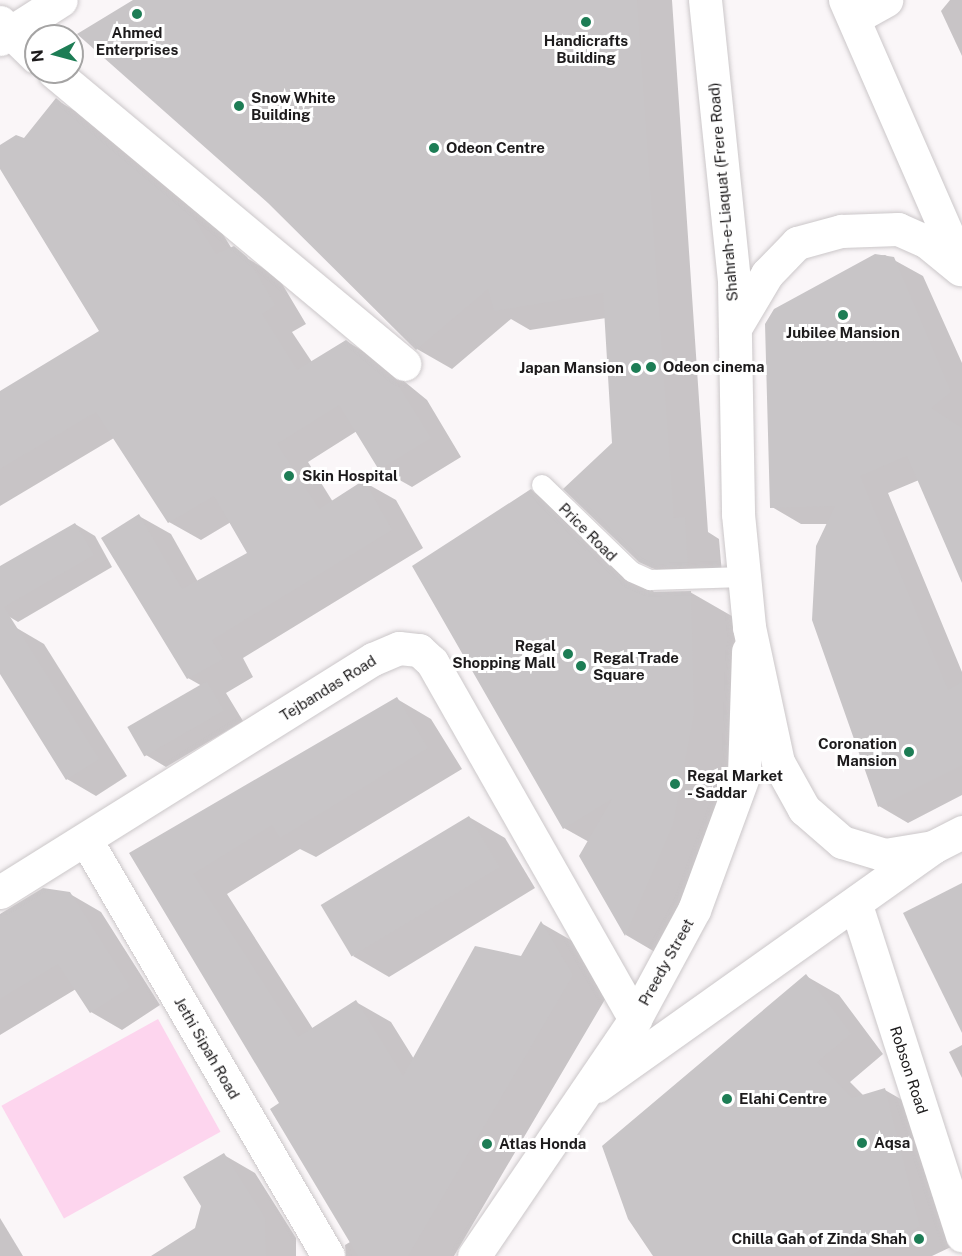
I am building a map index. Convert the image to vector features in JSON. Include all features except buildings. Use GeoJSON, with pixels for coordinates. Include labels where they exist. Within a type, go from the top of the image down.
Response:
{"type":"FeatureCollection","features":[{"type":"Feature","properties":{"kind":"main road","name":"Shahrah-e-Liaquat (Frere Road)"},"geometry":{"type":"LineString","coordinates":[[705,0],[735,328],[744,577],[749,627],[778,762],[804,809],[842,842],[885,855],[933,848],[962,832]]}},
{"type":"Feature","properties":{"kind":"main road"},"geometry":{"type":"LineString","coordinates":[[886,0],[850,9],[962,270]]}},
{"type":"Feature","properties":{"kind":"main road"},"geometry":{"type":"LineString","coordinates":[[24,48],[3,31],[59,1]]}},
{"type":"Feature","properties":{"kind":"main road"},"geometry":{"type":"LineString","coordinates":[[68,84],[404,364]]}},
{"type":"Feature","properties":{"kind":"main road"},"geometry":{"type":"LineString","coordinates":[[735,328],[767,274],[797,243],[841,231],[898,229],[927,242],[962,270]]}},
{"type":"Feature","properties":{"kind":"main road","name":"Preedy Street"},"geometry":{"type":"LineString","coordinates":[[474,1256],[574,1103],[635,1018],[694,910],[744,774],[749,627]]}},
{"type":"Feature","properties":{"kind":"main road","name":"Tejbandas Road"},"geometry":{"type":"LineString","coordinates":[[0,892],[374,658],[399,648],[418,650],[432,662],[635,1018]]}},
{"type":"Feature","properties":{"kind":"main road","name":"Jethi Sipah Road"},"geometry":{"type":"LineString","coordinates":[[86,840],[328,1256]]}},
{"type":"Feature","properties":{"kind":"main road"},"geometry":{"type":"LineString","coordinates":[[574,1103],[856,905],[933,848]]}},
{"type":"Feature","properties":{"kind":"main road","name":"Robson Road"},"geometry":{"type":"LineString","coordinates":[[856,905],[961,1226]]}},
{"type":"Feature","properties":{"kind":"lane","name":"Price Road"},"geometry":{"type":"LineString","coordinates":[[542,485],[632,572],[650,580],[744,577]]}},
{"type":"Feature","properties":{"kind":"shaded area"},"geometry":{"type":"Polygon","coordinates":[[[158,1019],[221,1132],[64,1219],[1,1106],[158,1019]]]}},
{"type":"Feature","properties":{"kind":"place","name":"Ahmed Enterprises"},"geometry":{"type":"Point","coordinates":[137,14]}},
{"type":"Feature","properties":{"kind":"place","name":"Handicrafts Building"},"geometry":{"type":"Point","coordinates":[586,22]}},
{"type":"Feature","properties":{"kind":"place","name":"Snow White Building"},"geometry":{"type":"Point","coordinates":[239,106]}},
{"type":"Feature","properties":{"kind":"place","name":"Odeon Centre"},"geometry":{"type":"Point","coordinates":[434,148]}},
{"type":"Feature","properties":{"kind":"place","name":"Jubilee Mansion"},"geometry":{"type":"Point","coordinates":[843,315]}},
{"type":"Feature","properties":{"kind":"place","name":"Odeon cinema"},"geometry":{"type":"Point","coordinates":[651,367]}},
{"type":"Feature","properties":{"kind":"place","name":"Japan Mansion"},"geometry":{"type":"Point","coordinates":[636,368]}},
{"type":"Feature","properties":{"kind":"place","name":"Skin Hospital"},"geometry":{"type":"Point","coordinates":[289,476]}},
{"type":"Feature","properties":{"kind":"place","name":"Regal Shopping Mall"},"geometry":{"type":"Point","coordinates":[568,654]}},
{"type":"Feature","properties":{"kind":"place","name":"Regal Trade Square"},"geometry":{"type":"Point","coordinates":[581,666]}},
{"type":"Feature","properties":{"kind":"place","name":"Coronation Mansion"},"geometry":{"type":"Point","coordinates":[909,752]}},
{"type":"Feature","properties":{"kind":"place","name":"Regal Market - Saddar"},"geometry":{"type":"Point","coordinates":[675,784]}},
{"type":"Feature","properties":{"kind":"place","name":"Elahi Centre"},"geometry":{"type":"Point","coordinates":[727,1099]}},
{"type":"Feature","properties":{"kind":"place","name":"Aqsa"},"geometry":{"type":"Point","coordinates":[862,1143]}},
{"type":"Feature","properties":{"kind":"place","name":"Atlas Honda"},"geometry":{"type":"Point","coordinates":[487,1144]}},
{"type":"Feature","properties":{"kind":"place","name":"Chilla Gah of Zinda Shah"},"geometry":{"type":"Point","coordinates":[919,1239]}}]}
